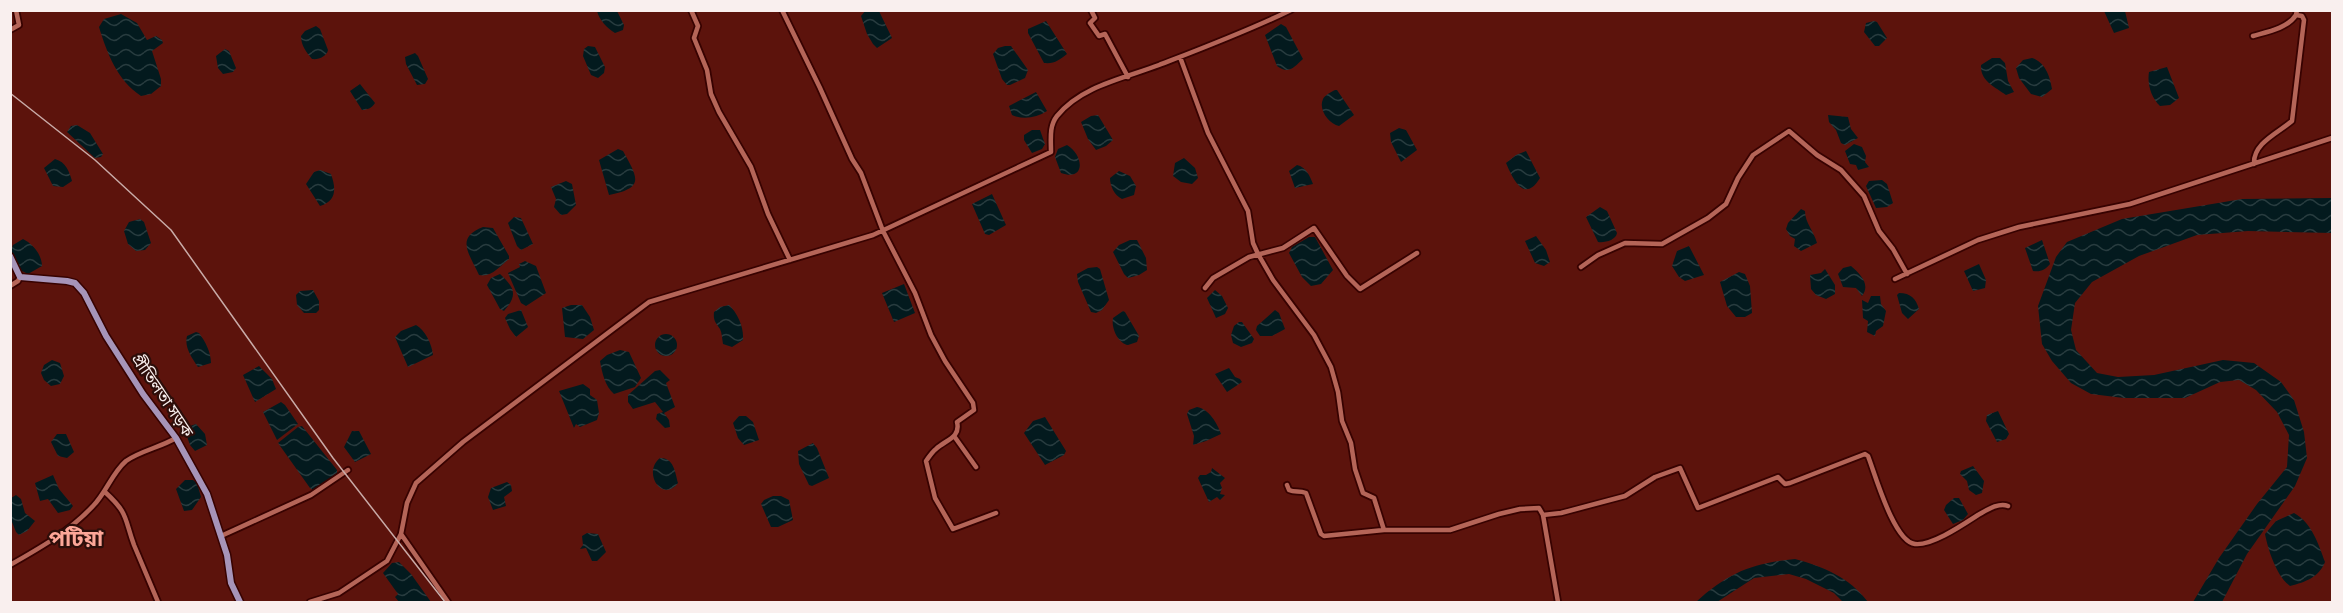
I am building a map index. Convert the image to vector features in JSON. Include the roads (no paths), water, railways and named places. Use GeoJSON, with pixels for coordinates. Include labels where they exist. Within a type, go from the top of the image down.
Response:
{"type":"FeatureCollection","features":[{"type":"Feature","properties":{"kind":"main road"},"geometry":{"type":"LineString","coordinates":[[10,256],[20,277]]}},
{"type":"Feature","properties":{"kind":"main road","name":"প্রীতিলতা সড়ক"},"geometry":{"type":"LineString","coordinates":[[20,277],[67,280],[75,283],[84,293],[106,336],[143,394],[176,438],[207,494],[221,536],[231,583],[240,603]]}},
{"type":"Feature","properties":{"kind":"street"},"geometry":{"type":"LineString","coordinates":[[10,30],[19,25],[16,10]]}},
{"type":"Feature","properties":{"kind":"street"},"geometry":{"type":"LineString","coordinates":[[692,10],[698,26],[694,38],[707,70],[711,94],[718,112],[751,167],[768,214],[790,260]]}},
{"type":"Feature","properties":{"kind":"street"},"geometry":{"type":"LineString","coordinates":[[782,10],[852,159],[861,173],[882,231],[915,293],[933,338],[945,362],[973,404],[974,410],[957,422],[958,428],[954,436],[937,448],[926,461],[933,492],[942,513],[953,529],[996,513]]}},
{"type":"Feature","properties":{"kind":"street"},"geometry":{"type":"LineString","coordinates":[[1091,10],[1095,18],[1090,23],[1099,36],[1106,34],[1128,77]]}},
{"type":"Feature","properties":{"kind":"street"},"geometry":{"type":"LineString","coordinates":[[310,603],[339,593],[387,561],[401,534],[407,503],[416,483],[431,468],[649,302],[882,231],[1051,152],[1052,127],[1058,115],[1068,105],[1108,81],[1128,77],[1291,10]]}},
{"type":"Feature","properties":{"kind":"street"},"geometry":{"type":"LineString","coordinates":[[2253,36],[2293,20],[2297,13],[2304,20],[2292,121],[2263,143],[2254,155],[2254,164]]}},
{"type":"Feature","properties":{"kind":"street"},"geometry":{"type":"LineString","coordinates":[[1179,57],[1208,133],[1248,210],[1253,243],[1258,254],[1273,280],[1314,335],[1331,367],[1338,392],[1342,421],[1351,443],[1355,469],[1364,493],[1374,498],[1384,530]]}},
{"type":"Feature","properties":{"kind":"street"},"geometry":{"type":"LineString","coordinates":[[1581,267],[1598,255],[1625,243],[1662,244],[1708,218],[1726,204],[1753,154],[1789,131],[1817,155],[1841,170],[1864,196],[1879,231],[1893,249],[1907,274]]}},
{"type":"Feature","properties":{"kind":"street"},"geometry":{"type":"LineString","coordinates":[[1895,279],[1978,240],[2019,227],[2130,204],[2332,138]]}},
{"type":"Feature","properties":{"kind":"street"},"geometry":{"type":"LineString","coordinates":[[1204,288],[1224,270],[1258,254],[1282,248],[1314,228],[1347,276],[1360,289],[1417,253]]}},
{"type":"Feature","properties":{"kind":"street"},"geometry":{"type":"LineString","coordinates":[[10,286],[20,277]]}},
{"type":"Feature","properties":{"kind":"street"},"geometry":{"type":"LineString","coordinates":[[954,436],[976,467]]}},
{"type":"Feature","properties":{"kind":"street"},"geometry":{"type":"LineString","coordinates":[[10,565],[56,538],[83,516],[105,492],[119,469],[129,459],[176,438]]}},
{"type":"Feature","properties":{"kind":"street"},"geometry":{"type":"LineString","coordinates":[[1543,515],[1561,513],[1625,496],[1655,477],[1680,468],[1698,508],[1778,477],[1785,484],[1790,483],[1866,454],[1883,500],[1906,540],[1916,544],[1935,539],[1988,509],[2004,504],[2008,506]]}},
{"type":"Feature","properties":{"kind":"street"},"geometry":{"type":"LineString","coordinates":[[221,536],[294,503],[348,471]]}},
{"type":"Feature","properties":{"kind":"street"},"geometry":{"type":"LineString","coordinates":[[1287,485],[1288,490],[1292,492],[1300,490],[1306,493],[1321,534],[1324,536],[1384,530],[1450,530],[1520,509],[1539,508],[1543,515],[1558,603]]}},
{"type":"Feature","properties":{"kind":"street"},"geometry":{"type":"LineString","coordinates":[[105,492],[117,503],[126,517],[133,541],[158,603]]}},
{"type":"Feature","properties":{"kind":"street"},"geometry":{"type":"LineString","coordinates":[[401,534],[448,603]]}},
{"type":"Feature","properties":{"kind":"water"},"geometry":{"type":"Polygon","coordinates":[[[866,10],[879,11],[892,38],[877,48],[867,34],[861,16],[866,10]]]}},
{"type":"Feature","properties":{"kind":"water"},"geometry":{"type":"Polygon","coordinates":[[[597,11],[617,11],[624,25],[623,30],[615,33],[612,31],[601,21],[597,11]]]}},
{"type":"Feature","properties":{"kind":"water"},"geometry":{"type":"Polygon","coordinates":[[[2104,11],[2125,11],[2129,28],[2114,33],[2104,11]]]}},
{"type":"Feature","properties":{"kind":"water"},"geometry":{"type":"Polygon","coordinates":[[[121,14],[137,23],[147,40],[156,36],[162,40],[163,43],[152,51],[161,86],[151,94],[141,96],[125,82],[106,46],[99,27],[104,19],[121,14]]]}},
{"type":"Feature","properties":{"kind":"water"},"geometry":{"type":"Polygon","coordinates":[[[1046,21],[1067,54],[1051,63],[1044,63],[1028,33],[1028,29],[1046,21]]]}},
{"type":"Feature","properties":{"kind":"water"},"geometry":{"type":"Polygon","coordinates":[[[1874,21],[1887,38],[1879,46],[1875,46],[1864,32],[1866,23],[1874,21]]]}},
{"type":"Feature","properties":{"kind":"water"},"geometry":{"type":"Polygon","coordinates":[[[1281,24],[1286,27],[1303,59],[1288,70],[1277,66],[1265,35],[1281,24]]]}},
{"type":"Feature","properties":{"kind":"water"},"geometry":{"type":"Polygon","coordinates":[[[316,26],[320,29],[328,50],[322,57],[312,59],[304,48],[301,36],[305,31],[316,26]]]}},
{"type":"Feature","properties":{"kind":"water"},"geometry":{"type":"Polygon","coordinates":[[[588,46],[595,47],[605,67],[604,73],[598,78],[591,75],[583,56],[584,49],[588,46]]]}},
{"type":"Feature","properties":{"kind":"water"},"geometry":{"type":"Polygon","coordinates":[[[1011,46],[1028,70],[1025,78],[1010,85],[1002,79],[993,54],[998,48],[1011,46]]]}},
{"type":"Feature","properties":{"kind":"water"},"geometry":{"type":"Polygon","coordinates":[[[225,49],[229,51],[236,68],[233,72],[223,74],[218,68],[216,56],[225,49]]]}},
{"type":"Feature","properties":{"kind":"water"},"geometry":{"type":"Polygon","coordinates":[[[415,53],[428,79],[425,84],[417,85],[406,64],[405,57],[415,53]]]}},
{"type":"Feature","properties":{"kind":"water"},"geometry":{"type":"Polygon","coordinates":[[[1992,58],[2000,58],[2005,63],[2008,81],[2014,92],[2006,95],[1983,75],[1981,65],[1992,58]]]}},
{"type":"Feature","properties":{"kind":"water"},"geometry":{"type":"Polygon","coordinates":[[[2032,58],[2044,66],[2050,79],[2052,89],[2042,97],[2031,94],[2019,78],[2016,68],[2023,60],[2032,58]]]}},
{"type":"Feature","properties":{"kind":"water"},"geometry":{"type":"Polygon","coordinates":[[[2167,67],[2179,98],[2170,105],[2160,106],[2150,90],[2149,72],[2167,67]]]}},
{"type":"Feature","properties":{"kind":"water"},"geometry":{"type":"Polygon","coordinates":[[[360,84],[375,103],[366,110],[362,110],[350,91],[360,84]]]}},
{"type":"Feature","properties":{"kind":"water"},"geometry":{"type":"Polygon","coordinates":[[[1335,90],[1354,115],[1339,126],[1328,119],[1322,108],[1324,98],[1335,90]]]}},
{"type":"Feature","properties":{"kind":"water"},"geometry":{"type":"Polygon","coordinates":[[[1036,92],[1047,111],[1030,118],[1012,115],[1009,106],[1036,92]]]}},
{"type":"Feature","properties":{"kind":"water"},"geometry":{"type":"Polygon","coordinates":[[[1098,115],[1113,140],[1096,150],[1088,139],[1081,122],[1098,115]]]}},
{"type":"Feature","properties":{"kind":"water"},"geometry":{"type":"Polygon","coordinates":[[[1828,115],[1848,117],[1851,129],[1858,138],[1845,145],[1841,143],[1836,130],[1829,122],[1828,115]]]}},
{"type":"Feature","properties":{"kind":"water"},"geometry":{"type":"Polygon","coordinates":[[[77,125],[90,133],[103,154],[101,157],[95,158],[67,132],[71,126],[77,125]]]}},
{"type":"Feature","properties":{"kind":"water"},"geometry":{"type":"Polygon","coordinates":[[[1399,128],[1406,130],[1417,150],[1401,162],[1391,142],[1390,133],[1399,128]]]}},
{"type":"Feature","properties":{"kind":"water"},"geometry":{"type":"Polygon","coordinates":[[[1032,130],[1040,130],[1045,144],[1042,149],[1032,153],[1024,140],[1024,135],[1032,130]]]}},
{"type":"Feature","properties":{"kind":"water"},"geometry":{"type":"Polygon","coordinates":[[[1854,144],[1862,147],[1866,156],[1865,162],[1869,167],[1858,170],[1856,165],[1850,164],[1845,151],[1854,144]]]}},
{"type":"Feature","properties":{"kind":"water"},"geometry":{"type":"Polygon","coordinates":[[[1067,145],[1073,149],[1079,161],[1080,166],[1075,174],[1061,173],[1055,157],[1058,149],[1067,145]]]}},
{"type":"Feature","properties":{"kind":"water"},"geometry":{"type":"Polygon","coordinates":[[[618,149],[623,151],[628,160],[635,180],[628,189],[609,195],[599,160],[618,149]]]}},
{"type":"Feature","properties":{"kind":"water"},"geometry":{"type":"Polygon","coordinates":[[[1526,151],[1540,178],[1529,189],[1524,189],[1516,182],[1506,163],[1526,151]]]}},
{"type":"Feature","properties":{"kind":"water"},"geometry":{"type":"Polygon","coordinates":[[[1184,158],[1195,168],[1198,178],[1192,184],[1181,182],[1173,176],[1175,163],[1184,158]]]}},
{"type":"Feature","properties":{"kind":"water"},"geometry":{"type":"Polygon","coordinates":[[[55,159],[59,160],[68,170],[72,181],[63,187],[53,186],[44,168],[55,159]]]}},
{"type":"Feature","properties":{"kind":"water"},"geometry":{"type":"Polygon","coordinates":[[[1297,165],[1305,170],[1313,184],[1295,188],[1289,171],[1297,165]]]}},
{"type":"Feature","properties":{"kind":"water"},"geometry":{"type":"Polygon","coordinates":[[[320,170],[331,174],[334,193],[330,201],[320,206],[306,184],[314,172],[320,170]]]}},
{"type":"Feature","properties":{"kind":"water"},"geometry":{"type":"Polygon","coordinates":[[[1119,171],[1130,176],[1136,186],[1134,195],[1122,199],[1115,193],[1110,178],[1119,171]]]}},
{"type":"Feature","properties":{"kind":"water"},"geometry":{"type":"Polygon","coordinates":[[[1882,180],[1887,184],[1893,203],[1887,207],[1876,208],[1866,186],[1869,181],[1882,180]]]}},
{"type":"Feature","properties":{"kind":"water"},"geometry":{"type":"Polygon","coordinates":[[[566,181],[572,184],[576,205],[567,214],[561,215],[554,207],[556,199],[551,187],[566,181]]]}},
{"type":"Feature","properties":{"kind":"water"},"geometry":{"type":"Polygon","coordinates":[[[992,194],[1006,225],[989,235],[985,234],[972,204],[992,194]]]}},
{"type":"Feature","properties":{"kind":"water"},"geometry":{"type":"Polygon","coordinates":[[[2332,198],[2332,233],[2248,231],[2197,235],[2139,256],[2092,282],[2075,303],[2071,330],[2076,350],[2097,373],[2118,377],[2154,375],[2223,360],[2254,363],[2281,382],[2294,400],[2304,432],[2307,458],[2295,486],[2247,554],[2222,602],[2193,602],[2219,558],[2257,504],[2287,467],[2289,435],[2277,412],[2256,390],[2239,380],[2220,382],[2185,398],[2124,398],[2091,394],[2071,383],[2052,361],[2042,344],[2038,306],[2056,257],[2067,242],[2122,219],[2242,199],[2332,198]]]}},
{"type":"Feature","properties":{"kind":"water"},"geometry":{"type":"Polygon","coordinates":[[[1600,207],[1607,211],[1617,233],[1612,239],[1604,242],[1598,242],[1586,217],[1600,207]]]}},
{"type":"Feature","properties":{"kind":"water"},"geometry":{"type":"Polygon","coordinates":[[[1801,209],[1805,211],[1806,219],[1817,243],[1801,251],[1794,246],[1795,239],[1786,229],[1788,223],[1801,209]]]}},
{"type":"Feature","properties":{"kind":"water"},"geometry":{"type":"Polygon","coordinates":[[[514,217],[521,218],[533,244],[521,250],[517,246],[508,223],[514,217]]]}},
{"type":"Feature","properties":{"kind":"water"},"geometry":{"type":"Polygon","coordinates":[[[140,219],[144,222],[151,243],[145,250],[136,251],[128,244],[124,231],[129,222],[140,219]]]}},
{"type":"Feature","properties":{"kind":"water"},"geometry":{"type":"Polygon","coordinates":[[[483,227],[493,228],[509,259],[495,271],[487,275],[479,275],[468,253],[467,241],[474,231],[483,227]]]}},
{"type":"Feature","properties":{"kind":"water"},"geometry":{"type":"Polygon","coordinates":[[[1536,236],[1546,250],[1550,262],[1544,266],[1535,263],[1525,241],[1536,236]]]}},
{"type":"Feature","properties":{"kind":"water"},"geometry":{"type":"Polygon","coordinates":[[[1309,237],[1315,237],[1333,270],[1321,284],[1311,286],[1302,277],[1289,253],[1292,247],[1309,237]]]}},
{"type":"Feature","properties":{"kind":"water"},"geometry":{"type":"Polygon","coordinates":[[[23,239],[36,250],[42,262],[42,266],[28,274],[22,271],[11,251],[13,245],[23,239]]]}},
{"type":"Feature","properties":{"kind":"water"},"geometry":{"type":"Polygon","coordinates":[[[1130,240],[1137,240],[1146,258],[1147,270],[1128,278],[1113,252],[1119,245],[1130,240]]]}},
{"type":"Feature","properties":{"kind":"water"},"geometry":{"type":"Polygon","coordinates":[[[2042,240],[2050,264],[2043,270],[2033,271],[2025,248],[2042,240]]]}},
{"type":"Feature","properties":{"kind":"water"},"geometry":{"type":"Polygon","coordinates":[[[1689,246],[1704,275],[1685,281],[1679,277],[1672,266],[1677,251],[1689,246]]]}},
{"type":"Feature","properties":{"kind":"water"},"geometry":{"type":"Polygon","coordinates":[[[525,261],[536,266],[546,293],[526,306],[521,303],[508,273],[520,267],[519,264],[525,261]]]}},
{"type":"Feature","properties":{"kind":"water"},"geometry":{"type":"Polygon","coordinates":[[[1979,264],[1986,280],[1985,288],[1973,291],[1964,271],[1979,264]]]}},
{"type":"Feature","properties":{"kind":"water"},"geometry":{"type":"Polygon","coordinates":[[[1851,266],[1865,283],[1862,296],[1856,288],[1843,287],[1838,274],[1843,268],[1851,266]]]}},
{"type":"Feature","properties":{"kind":"water"},"geometry":{"type":"Polygon","coordinates":[[[1088,268],[1100,269],[1109,300],[1102,310],[1096,313],[1091,312],[1078,282],[1077,274],[1088,268]]]}},
{"type":"Feature","properties":{"kind":"water"},"geometry":{"type":"Polygon","coordinates":[[[1825,269],[1835,285],[1835,294],[1826,299],[1816,295],[1811,289],[1810,275],[1821,273],[1825,269]]]}},
{"type":"Feature","properties":{"kind":"water"},"geometry":{"type":"Polygon","coordinates":[[[1739,272],[1745,274],[1750,286],[1752,313],[1745,317],[1736,317],[1727,306],[1720,282],[1739,272]]]}},
{"type":"Feature","properties":{"kind":"water"},"geometry":{"type":"Polygon","coordinates":[[[500,274],[509,283],[513,292],[504,311],[500,309],[487,285],[491,278],[500,274]]]}},
{"type":"Feature","properties":{"kind":"water"},"geometry":{"type":"Polygon","coordinates":[[[904,284],[915,313],[894,322],[882,293],[904,284]]]}},
{"type":"Feature","properties":{"kind":"water"},"geometry":{"type":"Polygon","coordinates":[[[313,290],[319,301],[319,310],[316,313],[304,313],[297,305],[296,295],[300,291],[313,290]]]}},
{"type":"Feature","properties":{"kind":"water"},"geometry":{"type":"Polygon","coordinates":[[[1215,290],[1222,296],[1228,308],[1225,314],[1216,318],[1207,298],[1215,290]]]}},
{"type":"Feature","properties":{"kind":"water"},"geometry":{"type":"Polygon","coordinates":[[[1899,293],[1910,295],[1918,305],[1919,309],[1908,319],[1902,313],[1897,295],[1899,293]]]}},
{"type":"Feature","properties":{"kind":"water"},"geometry":{"type":"Polygon","coordinates":[[[1871,296],[1880,296],[1881,304],[1886,311],[1883,326],[1876,331],[1875,336],[1867,332],[1868,321],[1863,318],[1862,300],[1868,303],[1871,296]]]}},
{"type":"Feature","properties":{"kind":"water"},"geometry":{"type":"Polygon","coordinates":[[[582,305],[590,317],[594,330],[583,339],[565,337],[562,308],[582,305]]]}},
{"type":"Feature","properties":{"kind":"water"},"geometry":{"type":"Polygon","coordinates":[[[729,305],[740,321],[743,335],[743,340],[732,347],[723,344],[721,331],[714,318],[714,312],[720,307],[729,305]]]}},
{"type":"Feature","properties":{"kind":"water"},"geometry":{"type":"Polygon","coordinates":[[[521,310],[528,327],[516,337],[505,318],[508,314],[521,310]]]}},
{"type":"Feature","properties":{"kind":"water"},"geometry":{"type":"Polygon","coordinates":[[[1275,310],[1279,313],[1285,329],[1272,336],[1260,336],[1256,330],[1257,326],[1275,310]]]}},
{"type":"Feature","properties":{"kind":"water"},"geometry":{"type":"Polygon","coordinates":[[[1123,311],[1139,336],[1137,342],[1128,345],[1118,338],[1113,326],[1113,318],[1123,311]]]}},
{"type":"Feature","properties":{"kind":"water"},"geometry":{"type":"Polygon","coordinates":[[[1242,322],[1254,339],[1252,343],[1241,347],[1233,343],[1231,335],[1234,326],[1242,322]]]}},
{"type":"Feature","properties":{"kind":"water"},"geometry":{"type":"Polygon","coordinates":[[[416,325],[428,338],[433,355],[408,367],[395,337],[401,331],[416,325]]]}},
{"type":"Feature","properties":{"kind":"water"},"geometry":{"type":"Polygon","coordinates":[[[196,332],[205,343],[211,363],[198,367],[189,352],[186,340],[187,336],[196,332]]]}},
{"type":"Feature","properties":{"kind":"water"},"geometry":{"type":"Polygon","coordinates":[[[666,334],[674,337],[677,345],[674,353],[666,356],[658,353],[655,345],[658,337],[666,334]]]}},
{"type":"Feature","properties":{"kind":"water"},"geometry":{"type":"Polygon","coordinates":[[[620,350],[629,352],[641,378],[635,387],[614,394],[606,383],[600,361],[607,355],[620,350]]]}},
{"type":"Feature","properties":{"kind":"water"},"geometry":{"type":"Polygon","coordinates":[[[52,360],[60,363],[64,376],[60,384],[51,386],[44,380],[41,373],[44,365],[52,360]]]}},
{"type":"Feature","properties":{"kind":"water"},"geometry":{"type":"Polygon","coordinates":[[[259,366],[272,379],[276,389],[255,402],[243,375],[259,366]]]}},
{"type":"Feature","properties":{"kind":"water"},"geometry":{"type":"Polygon","coordinates":[[[1229,368],[1242,382],[1227,392],[1215,374],[1229,368]]]}},
{"type":"Feature","properties":{"kind":"water"},"geometry":{"type":"Polygon","coordinates":[[[660,370],[670,380],[666,383],[675,407],[664,413],[669,420],[670,427],[665,428],[656,419],[657,414],[663,412],[655,402],[633,409],[628,402],[628,395],[655,371],[660,370]]]}},
{"type":"Feature","properties":{"kind":"water"},"geometry":{"type":"Polygon","coordinates":[[[583,384],[590,389],[590,395],[597,400],[599,413],[597,420],[580,427],[576,424],[574,428],[559,391],[583,384]]]}},
{"type":"Feature","properties":{"kind":"water"},"geometry":{"type":"Polygon","coordinates":[[[281,402],[298,424],[277,440],[263,412],[281,402]]]}},
{"type":"Feature","properties":{"kind":"water"},"geometry":{"type":"Polygon","coordinates":[[[1197,407],[1209,414],[1221,434],[1193,445],[1194,436],[1187,414],[1189,410],[1197,407]]]}},
{"type":"Feature","properties":{"kind":"water"},"geometry":{"type":"Polygon","coordinates":[[[1998,411],[2009,434],[2006,439],[1997,442],[1986,421],[1987,415],[1998,411]]]}},
{"type":"Feature","properties":{"kind":"water"},"geometry":{"type":"Polygon","coordinates":[[[739,416],[746,416],[753,422],[759,440],[744,445],[738,438],[733,423],[739,416]]]}},
{"type":"Feature","properties":{"kind":"water"},"geometry":{"type":"Polygon","coordinates":[[[1045,417],[1066,451],[1064,455],[1045,465],[1024,433],[1033,421],[1045,417]]]}},
{"type":"Feature","properties":{"kind":"water"},"geometry":{"type":"Polygon","coordinates":[[[196,424],[205,434],[207,445],[195,451],[190,445],[184,428],[196,424]]]}},
{"type":"Feature","properties":{"kind":"water"},"geometry":{"type":"Polygon","coordinates":[[[302,426],[337,470],[337,475],[314,491],[278,443],[302,426]]]}},
{"type":"Feature","properties":{"kind":"water"},"geometry":{"type":"Polygon","coordinates":[[[352,431],[359,431],[371,454],[355,462],[344,447],[352,431]]]}},
{"type":"Feature","properties":{"kind":"water"},"geometry":{"type":"Polygon","coordinates":[[[57,434],[66,434],[74,452],[67,458],[58,456],[51,442],[57,434]]]}},
{"type":"Feature","properties":{"kind":"water"},"geometry":{"type":"Polygon","coordinates":[[[813,443],[829,478],[812,486],[809,485],[799,464],[798,451],[813,443]]]}},
{"type":"Feature","properties":{"kind":"water"},"geometry":{"type":"Polygon","coordinates":[[[660,458],[668,460],[675,470],[678,483],[672,489],[666,490],[656,484],[653,471],[660,458]]]}},
{"type":"Feature","properties":{"kind":"water"},"geometry":{"type":"Polygon","coordinates":[[[1973,466],[1984,481],[1982,493],[1976,495],[1969,490],[1967,481],[1960,474],[1961,471],[1973,466]]]}},
{"type":"Feature","properties":{"kind":"water"},"geometry":{"type":"Polygon","coordinates":[[[1212,468],[1225,478],[1220,483],[1222,488],[1220,494],[1225,495],[1220,500],[1217,497],[1209,502],[1198,478],[1200,475],[1211,472],[1212,468]]]}},
{"type":"Feature","properties":{"kind":"water"},"geometry":{"type":"Polygon","coordinates":[[[53,475],[59,489],[73,506],[70,510],[58,513],[48,499],[40,501],[35,483],[53,475]]]}},
{"type":"Feature","properties":{"kind":"water"},"geometry":{"type":"Polygon","coordinates":[[[185,480],[193,480],[197,483],[201,497],[192,510],[184,511],[176,489],[185,480]]]}},
{"type":"Feature","properties":{"kind":"water"},"geometry":{"type":"Polygon","coordinates":[[[507,482],[511,485],[512,491],[504,497],[506,506],[493,510],[488,497],[491,488],[507,482]]]}},
{"type":"Feature","properties":{"kind":"water"},"geometry":{"type":"Polygon","coordinates":[[[16,495],[21,499],[25,513],[35,521],[27,531],[19,535],[12,522],[11,498],[16,495]]]}},
{"type":"Feature","properties":{"kind":"water"},"geometry":{"type":"Polygon","coordinates":[[[773,496],[781,496],[789,500],[793,520],[778,527],[771,527],[761,504],[773,496]]]}},
{"type":"Feature","properties":{"kind":"water"},"geometry":{"type":"Polygon","coordinates":[[[1954,498],[1959,498],[1968,514],[1963,520],[1953,524],[1944,510],[1954,498]]]}},
{"type":"Feature","properties":{"kind":"water"},"geometry":{"type":"Polygon","coordinates":[[[2294,513],[2310,528],[2325,562],[2319,572],[2311,578],[2290,586],[2277,570],[2265,534],[2276,521],[2294,513]]]}},
{"type":"Feature","properties":{"kind":"water"},"geometry":{"type":"Polygon","coordinates":[[[587,533],[598,534],[606,552],[597,561],[592,561],[586,548],[580,549],[583,545],[582,536],[587,533]]]}},
{"type":"Feature","properties":{"kind":"water"},"geometry":{"type":"Polygon","coordinates":[[[1795,559],[1835,574],[1853,586],[1868,602],[1843,602],[1834,593],[1806,579],[1789,574],[1754,578],[1717,602],[1696,602],[1741,571],[1766,563],[1795,559]]]}},
{"type":"Feature","properties":{"kind":"water"},"geometry":{"type":"Polygon","coordinates":[[[399,562],[411,574],[431,602],[399,602],[395,597],[398,594],[383,573],[392,563],[399,562]]]}},
{"type":"Feature","properties":{"kind":"railway"},"geometry":{"type":"LineString","coordinates":[[10,93],[95,160],[171,230],[333,458],[445,602]]}},
{"type":"Feature","properties":{"kind":"district","name":"পটিয়া"},"geometry":{"type":"Point","coordinates":[76,538]}}]}
